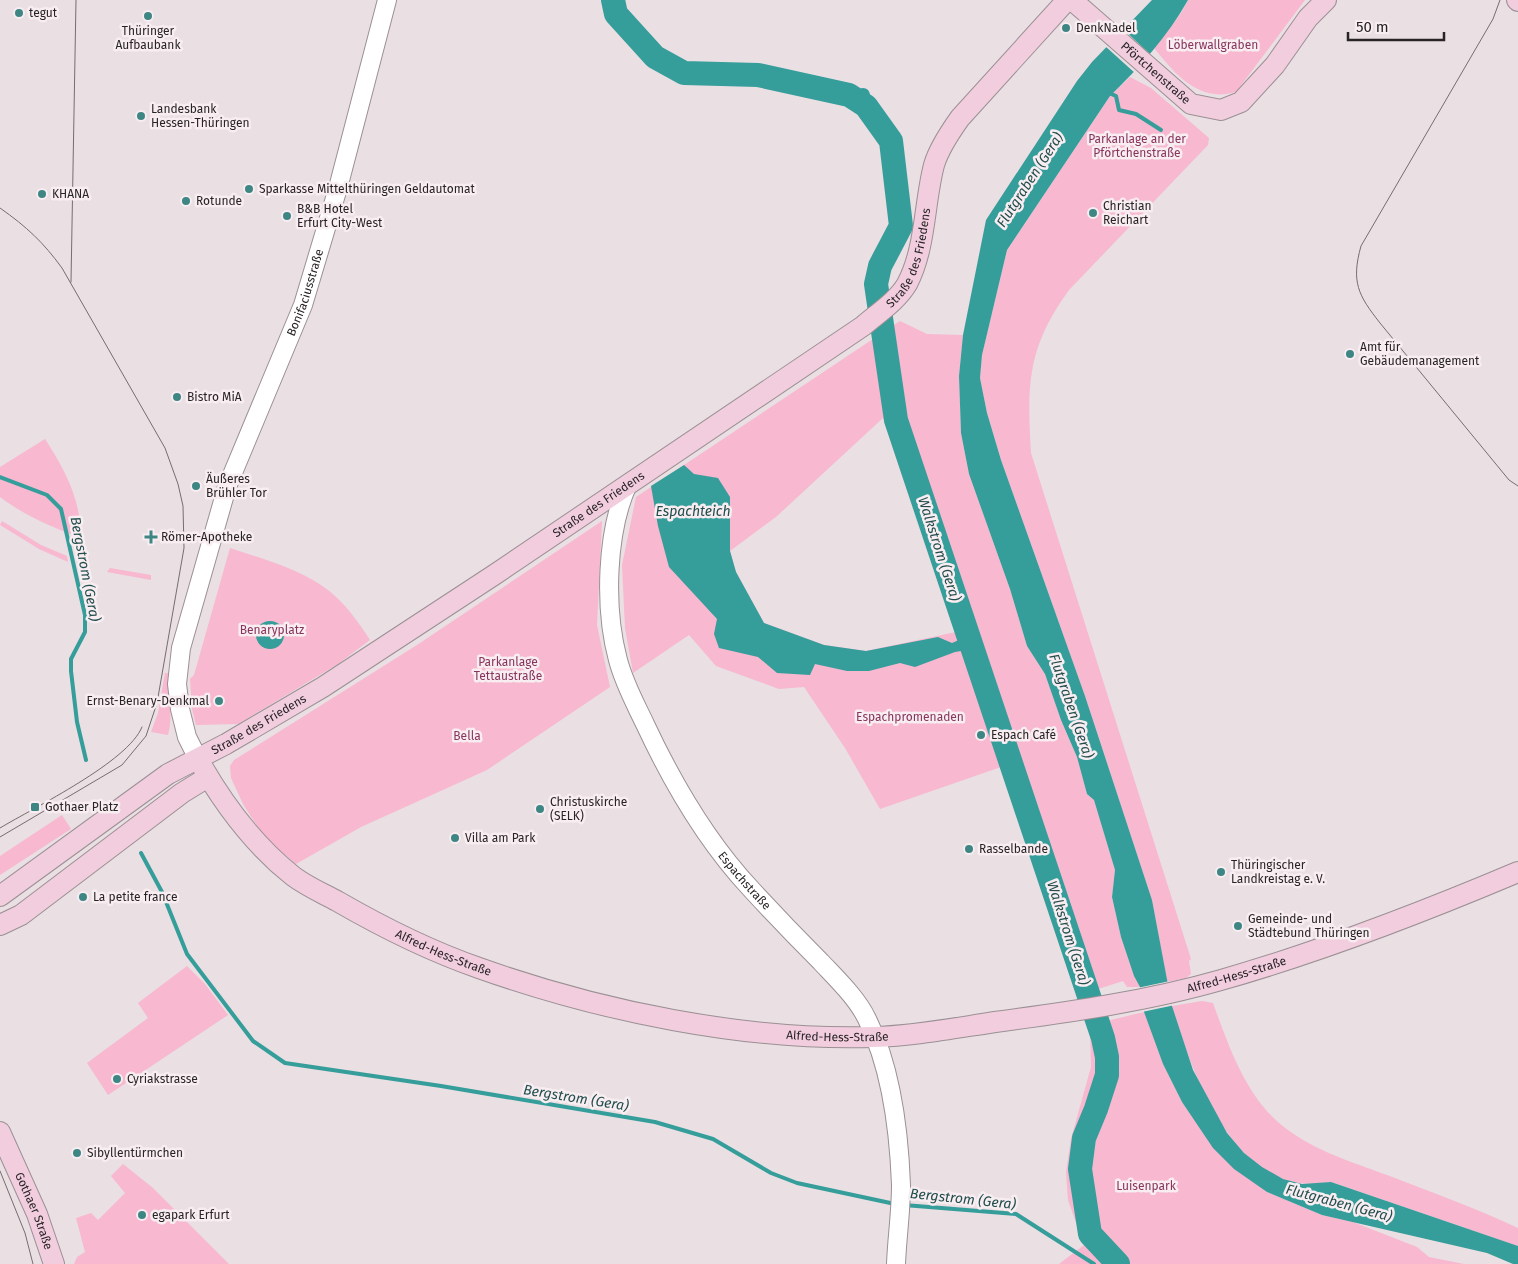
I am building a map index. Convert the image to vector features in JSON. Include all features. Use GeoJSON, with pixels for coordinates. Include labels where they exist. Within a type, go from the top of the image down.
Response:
{"type":"FeatureCollection","features":[{"type":"Feature","properties":{"kind":"main road","name":"Straße des Friedens"},"geometry":{"type":"LineString","coordinates":[[0,896],[168,774],[222,746],[323,688],[811,362],[869,321],[893,300],[907,284],[917,256],[935,163],[947,137],[960,118],[1067,0]]}},
{"type":"Feature","properties":{"kind":"main road","name":"Pförtchenstraße"},"geometry":{"type":"LineString","coordinates":[[1072,0],[1192,104],[1221,110],[1241,102],[1275,65],[1308,18],[1326,0]]}},
{"type":"Feature","properties":{"kind":"main road"},"geometry":{"type":"LineString","coordinates":[[0,925],[21,915],[182,793],[208,777],[222,746]]}},
{"type":"Feature","properties":{"kind":"main road"},"geometry":{"type":"LineString","coordinates":[[198,759],[208,777]]}},
{"type":"Feature","properties":{"kind":"main road","name":"Alfred-Hess-Straße"},"geometry":{"type":"LineString","coordinates":[[208,777],[254,839],[294,877],[365,916],[445,956],[512,980],[577,999],[691,1023],[794,1035],[874,1037],[1080,1011],[1188,988],[1219,981],[1365,935],[1518,872]]}},
{"type":"Feature","properties":{"kind":"main road","name":"Gothaer Straße"},"geometry":{"type":"LineString","coordinates":[[0,1132],[37,1214],[54,1264]]}},
{"type":"Feature","properties":{"kind":"street","name":"Bonifaciusstraße"},"geometry":{"type":"LineString","coordinates":[[198,759],[187,738],[177,684],[181,648],[232,474],[303,305],[338,188],[388,0]]}},
{"type":"Feature","properties":{"kind":"street","name":"Espachstraße"},"geometry":{"type":"LineString","coordinates":[[628,484],[619,504],[610,579],[613,629],[618,658],[627,685],[663,762],[711,840],[750,888],[846,989],[867,1018],[891,1091],[901,1186],[896,1264]]}},
{"type":"Feature","properties":{"kind":"green space","name":"Löberwallgraben"},"geometry":{"type":"Polygon","coordinates":[[[1188,0],[1305,0],[1236,92],[1223,94],[1199,90],[1189,84],[1170,67],[1154,48],[1181,13],[1188,0]]]}},
{"type":"Feature","properties":{"kind":"green space","name":"Parkanlage an der Pförtchenstraße"},"geometry":{"type":"Polygon","coordinates":[[[1130,77],[1151,88],[1209,138],[1208,145],[1069,290],[1055,311],[1037,349],[1030,386],[1029,407],[1031,453],[1191,959],[1189,961],[1191,974],[1186,978],[1167,982],[1152,900],[1085,696],[1001,460],[987,413],[980,378],[982,355],[1007,250],[1110,96],[1130,77]]]}},
{"type":"Feature","properties":{"kind":"green space","name":"Espachpromenaden"},"geometry":{"type":"Polygon","coordinates":[[[900,321],[927,334],[963,335],[959,376],[961,433],[969,474],[1010,589],[1027,646],[1045,674],[1061,720],[1077,757],[1087,794],[1094,800],[1115,870],[1112,897],[1121,937],[1134,976],[1140,987],[1127,987],[1123,981],[1095,990],[1093,995],[1081,999],[1001,767],[880,809],[845,748],[804,687],[779,689],[716,666],[689,635],[633,673],[625,628],[622,565],[636,497],[900,321]],[[883,418],[776,517],[730,551],[736,572],[764,623],[824,645],[866,651],[956,632],[883,418]]]}},
{"type":"Feature","properties":{"kind":"green space"},"geometry":{"type":"Polygon","coordinates":[[[45,439],[59,462],[75,498],[81,538],[19,510],[0,497],[0,467],[45,439]]]}},
{"type":"Feature","properties":{"kind":"green space"},"geometry":{"type":"Polygon","coordinates":[[[2,521],[41,545],[67,556],[68,562],[39,549],[0,525],[2,521]]]}},
{"type":"Feature","properties":{"kind":"green space","name":"Parkanlage Tettaustraße"},"geometry":{"type":"Polygon","coordinates":[[[602,521],[597,625],[610,687],[487,770],[361,827],[296,864],[264,837],[243,804],[231,778],[230,766],[234,760],[417,645],[602,521]]]}},
{"type":"Feature","properties":{"kind":"green space","name":"Benaryplatz"},"geometry":{"type":"Polygon","coordinates":[[[230,548],[281,565],[306,576],[328,590],[346,607],[370,640],[338,664],[238,724],[196,725],[192,709],[190,679],[194,675],[230,548]]]}},
{"type":"Feature","properties":{"kind":"green space"},"geometry":{"type":"Polygon","coordinates":[[[110,568],[151,575],[151,580],[107,572],[110,568]]]}},
{"type":"Feature","properties":{"kind":"green space"},"geometry":{"type":"Polygon","coordinates":[[[165,673],[168,673],[170,712],[168,735],[151,732],[158,713],[165,673]]]}},
{"type":"Feature","properties":{"kind":"green space"},"geometry":{"type":"Polygon","coordinates":[[[62,815],[71,829],[0,875],[0,856],[62,815]]]}},
{"type":"Feature","properties":{"kind":"green space"},"geometry":{"type":"Polygon","coordinates":[[[187,966],[205,984],[228,1015],[108,1095],[87,1063],[148,1018],[138,1003],[187,966]]]}},
{"type":"Feature","properties":{"kind":"green space"},"geometry":{"type":"Polygon","coordinates":[[[1202,1001],[1213,1003],[1238,1067],[1246,1082],[1266,1110],[1278,1122],[1316,1147],[1453,1200],[1518,1228],[1518,1246],[1331,1182],[1298,1183],[1269,1172],[1244,1153],[1224,1127],[1206,1097],[1192,1066],[1172,1006],[1202,1001]]]}},
{"type":"Feature","properties":{"kind":"green space","name":"Luisenpark"},"geometry":{"type":"Polygon","coordinates":[[[1144,1012],[1163,1064],[1182,1102],[1213,1147],[1267,1192],[1322,1215],[1353,1222],[1417,1247],[1429,1257],[1464,1264],[1059,1264],[1084,1245],[1068,1200],[1066,1172],[1071,1139],[1091,1067],[1090,1025],[1144,1012]]]}},
{"type":"Feature","properties":{"kind":"green space","name":"egapark Erfurt"},"geometry":{"type":"Polygon","coordinates":[[[123,1164],[153,1188],[229,1264],[74,1264],[77,1257],[85,1252],[76,1218],[91,1213],[98,1220],[125,1193],[111,1176],[123,1164]]]}},
{"type":"Feature","properties":{"kind":"water","name":"Flutgraben (Gera)"},"geometry":{"type":"Polygon","coordinates":[[[1152,0],[1188,0],[1152,51],[1110,96],[1007,250],[982,355],[980,378],[987,413],[1001,460],[1085,696],[1152,900],[1172,1006],[1193,1070],[1227,1133],[1244,1153],[1262,1167],[1283,1179],[1302,1184],[1331,1182],[1518,1246],[1518,1264],[1513,1264],[1487,1253],[1322,1215],[1267,1192],[1234,1169],[1213,1148],[1182,1102],[1163,1064],[1144,1012],[1140,987],[1134,976],[1121,937],[1112,897],[1115,870],[1094,800],[1087,794],[1077,757],[1061,720],[1045,674],[1027,646],[1010,589],[969,474],[961,433],[959,376],[963,335],[986,220],[1077,81],[1092,62],[1152,0]]]}},
{"type":"Feature","properties":{"kind":"water","name":"Espachteich"},"geometry":{"type":"Polygon","coordinates":[[[684,465],[694,474],[718,478],[730,497],[730,551],[736,572],[764,623],[824,645],[866,651],[938,637],[952,643],[959,640],[967,631],[973,649],[955,652],[915,667],[900,663],[869,671],[847,671],[815,664],[810,675],[777,673],[758,657],[719,648],[714,634],[717,619],[669,567],[658,526],[651,486],[684,465]]]}},
{"type":"Feature","properties":{"kind":"water"},"geometry":{"type":"Polygon","coordinates":[[[270,621],[280,625],[284,635],[280,645],[270,649],[260,645],[256,635],[260,625],[270,621]]]}},
{"type":"Feature","properties":{"kind":"pier"},"geometry":{"type":"Polygon","coordinates":[[[1122,28],[1151,55],[1136,74],[1105,46],[1122,28]]]}},
{"type":"Feature","properties":{"kind":"pier"},"geometry":{"type":"Polygon","coordinates":[[[1170,981],[1175,1005],[1142,1012],[1137,988],[1170,981]]]}},
{"type":"Feature","properties":{"kind":"waterway","name":"Walkstrom (Gera)"},"geometry":{"type":"LineString","coordinates":[[613,0],[616,14],[655,57],[684,73],[758,75],[849,95],[866,106],[891,141],[901,226],[880,266],[876,284],[896,420],[1103,1038],[1107,1057],[1107,1075],[1084,1138],[1080,1169],[1090,1234],[1118,1264]]}},
{"type":"Feature","properties":{"kind":"waterway"},"geometry":{"type":"LineString","coordinates":[[1109,93],[1116,96],[1119,110],[1136,114],[1161,130]]}},
{"type":"Feature","properties":{"kind":"waterway","name":"Walkstrom (Gera)"},"geometry":{"type":"LineString","coordinates":[[860,102],[863,95]]}},
{"type":"Feature","properties":{"kind":"waterway","name":"Bergstrom (Gera)"},"geometry":{"type":"LineString","coordinates":[[0,477],[47,495],[61,509],[85,615],[85,632],[71,659],[71,671],[77,722],[86,760]]}},
{"type":"Feature","properties":{"kind":"waterway","name":"Bergstrom (Gera)"},"geometry":{"type":"LineString","coordinates":[[141,853],[162,892],[187,954],[253,1041],[285,1063],[441,1086],[655,1122],[713,1139],[771,1173],[797,1183],[895,1204]]}},
{"type":"Feature","properties":{"kind":"waterway","name":"Bergstrom (Gera)"},"geometry":{"type":"LineString","coordinates":[[904,1205],[1016,1214],[1094,1264]]}},
{"type":"Feature","properties":{"kind":"tram line"},"geometry":{"type":"LineString","coordinates":[[71,282],[76,0]]}},
{"type":"Feature","properties":{"kind":"tram line"},"geometry":{"type":"LineString","coordinates":[[1500,0],[1493,19],[1361,246],[1358,258],[1357,279],[1358,288],[1366,304],[1380,323],[1509,480],[1518,486]]}},
{"type":"Feature","properties":{"kind":"tram line"},"geometry":{"type":"LineString","coordinates":[[0,208],[34,235],[62,268],[165,448],[178,484],[183,506],[184,548],[157,703],[146,736],[122,765],[0,837]]}},
{"type":"Feature","properties":{"kind":"tram line"},"geometry":{"type":"LineString","coordinates":[[0,828],[100,769],[119,755],[133,741],[142,727]]}},
{"type":"Feature","properties":{"kind":"tram line"},"geometry":{"type":"LineString","coordinates":[[0,1171],[25,1233],[33,1264]]}},
{"type":"Feature","properties":{"kind":"place","name":"tegut"},"geometry":{"type":"Point","coordinates":[19,13]}},
{"type":"Feature","properties":{"kind":"place","name":"Thüringer Aufbaubank"},"geometry":{"type":"Point","coordinates":[148,16]}},
{"type":"Feature","properties":{"kind":"place","name":"DenkNadel"},"geometry":{"type":"Point","coordinates":[1066,28]}},
{"type":"Feature","properties":{"kind":"place","name":"Landesbank Hessen-Thüringen"},"geometry":{"type":"Point","coordinates":[141,116]}},
{"type":"Feature","properties":{"kind":"place","name":"Sparkasse Mittelthüringen Geldautomat"},"geometry":{"type":"Point","coordinates":[249,189]}},
{"type":"Feature","properties":{"kind":"place","name":"KHANA"},"geometry":{"type":"Point","coordinates":[42,194]}},
{"type":"Feature","properties":{"kind":"place","name":"Rotunde"},"geometry":{"type":"Point","coordinates":[186,201]}},
{"type":"Feature","properties":{"kind":"place","name":"Christian Reichart"},"geometry":{"type":"Point","coordinates":[1093,213]}},
{"type":"Feature","properties":{"kind":"place","name":"B&B Hotel Erfurt City-West"},"geometry":{"type":"Point","coordinates":[287,216]}},
{"type":"Feature","properties":{"kind":"place","name":"Amt für Gebäudemanagement"},"geometry":{"type":"Point","coordinates":[1350,354]}},
{"type":"Feature","properties":{"kind":"place","name":"Bistro MiA"},"geometry":{"type":"Point","coordinates":[177,397]}},
{"type":"Feature","properties":{"kind":"place","name":"Äußeres Brühler Tor"},"geometry":{"type":"Point","coordinates":[196,486]}},
{"type":"Feature","properties":{"kind":"place","name":"Römer-Apotheke"},"geometry":{"type":"Point","coordinates":[151,537]}},
{"type":"Feature","properties":{"kind":"place","name":"Ernst-Benary-Denkmal"},"geometry":{"type":"Point","coordinates":[219,701]}},
{"type":"Feature","properties":{"kind":"place","name":"Espach Café"},"geometry":{"type":"Point","coordinates":[981,735]}},
{"type":"Feature","properties":{"kind":"place","name":"Gothaer Platz"},"geometry":{"type":"Point","coordinates":[35,807]}},
{"type":"Feature","properties":{"kind":"place","name":"Christuskirche (SELK)"},"geometry":{"type":"Point","coordinates":[540,809]}},
{"type":"Feature","properties":{"kind":"place","name":"Villa am Park"},"geometry":{"type":"Point","coordinates":[455,838]}},
{"type":"Feature","properties":{"kind":"place","name":"Rasselbande"},"geometry":{"type":"Point","coordinates":[969,849]}},
{"type":"Feature","properties":{"kind":"place","name":"Thüringischer Landkreistag e. V."},"geometry":{"type":"Point","coordinates":[1221,872]}},
{"type":"Feature","properties":{"kind":"place","name":"La petite france"},"geometry":{"type":"Point","coordinates":[83,897]}},
{"type":"Feature","properties":{"kind":"place","name":"Gemeinde- und Städtebund Thüringen"},"geometry":{"type":"Point","coordinates":[1238,926]}},
{"type":"Feature","properties":{"kind":"place","name":"Cyriakstrasse"},"geometry":{"type":"Point","coordinates":[117,1079]}},
{"type":"Feature","properties":{"kind":"place","name":"Sibyllentürmchen"},"geometry":{"type":"Point","coordinates":[77,1153]}},
{"type":"Feature","properties":{"kind":"place","name":"egapark Erfurt"},"geometry":{"type":"Point","coordinates":[142,1215]}},
{"type":"Feature","properties":{"kind":"park label","name":"Bella"},"geometry":{"type":"Point","coordinates":[467,736]}}]}
